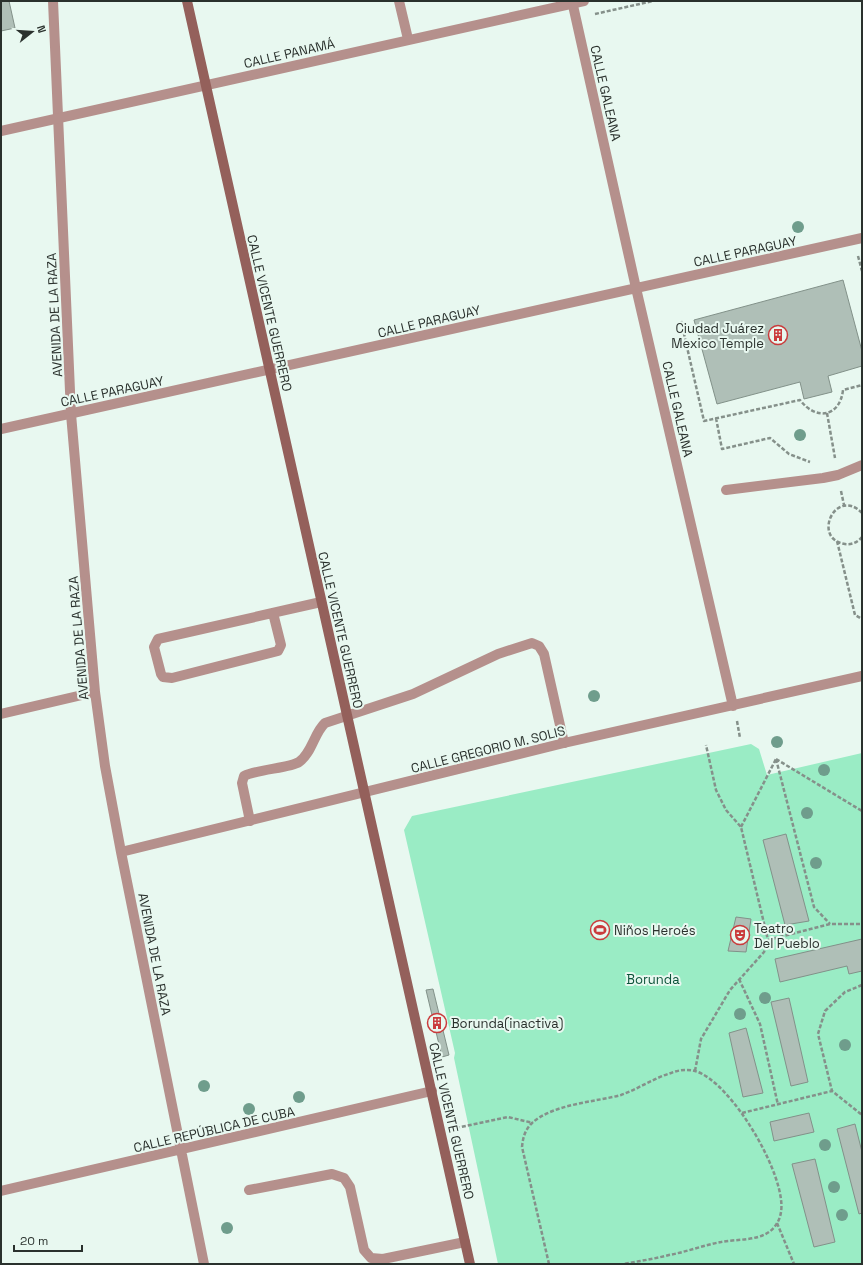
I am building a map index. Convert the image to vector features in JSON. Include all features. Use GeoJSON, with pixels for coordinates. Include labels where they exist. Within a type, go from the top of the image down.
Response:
{"type":"FeatureCollection","features":[{"type":"Feature","properties":{"kind":"main road","name":"CALLE VICENTE GUERRERO"},"geometry":{"type":"LineString","coordinates":[[187,1],[364,793],[442,1132],[470,1264]]}},
{"type":"Feature","properties":{"kind":"street","name":"AVENIDA DE LA RAZA"},"geometry":{"type":"LineString","coordinates":[[53,1],[71,414],[95,692],[105,766],[121,852],[204,1264]]}},
{"type":"Feature","properties":{"kind":"street"},"geometry":{"type":"LineString","coordinates":[[399,1],[408,39]]}},
{"type":"Feature","properties":{"kind":"street","name":"CALLE PANAMÁ"},"geometry":{"type":"LineString","coordinates":[[1,131],[572,2],[584,1]]}},
{"type":"Feature","properties":{"kind":"street","name":"CALLE GALEANA"},"geometry":{"type":"LineString","coordinates":[[572,2],[636,288],[733,706]]}},
{"type":"Feature","properties":{"kind":"street","name":"CALLE PARAGUAY"},"geometry":{"type":"LineString","coordinates":[[1,429],[862,238]]}},
{"type":"Feature","properties":{"kind":"street"},"geometry":{"type":"LineString","coordinates":[[726,490],[824,478],[838,475],[862,465]]}},
{"type":"Feature","properties":{"kind":"street"},"geometry":{"type":"LineString","coordinates":[[273,613],[281,645],[278,651],[172,678],[163,677],[160,674],[154,647],[158,639],[321,602]]}},
{"type":"Feature","properties":{"kind":"street"},"geometry":{"type":"LineString","coordinates":[[250,821],[242,783],[244,776],[253,772],[298,763],[305,756],[320,728],[325,722],[413,694],[498,654],[532,643],[539,646],[544,654],[564,743]]}},
{"type":"Feature","properties":{"kind":"street","name":"CALLE GREGORIO M. SOLIS"},"geometry":{"type":"LineString","coordinates":[[121,852],[564,743],[862,676]]}},
{"type":"Feature","properties":{"kind":"street"},"geometry":{"type":"LineString","coordinates":[[1,714],[95,692]]}},
{"type":"Feature","properties":{"kind":"street","name":"CALLE REPÚBLICA DE CUBA"},"geometry":{"type":"LineString","coordinates":[[1,1191],[432,1091]]}},
{"type":"Feature","properties":{"kind":"street"},"geometry":{"type":"LineString","coordinates":[[249,1190],[332,1174],[344,1178],[350,1187],[364,1250],[372,1258],[383,1259],[465,1242]]}},
{"type":"Feature","properties":{"kind":"path"},"geometry":{"type":"LineString","coordinates":[[681,321],[704,422],[716,418],[800,400],[807,409],[816,413],[827,413],[836,408],[842,400],[843,390],[862,385]]}},
{"type":"Feature","properties":{"kind":"path"},"geometry":{"type":"LineString","coordinates":[[716,418],[722,448],[770,438],[789,454],[812,462]]}},
{"type":"Feature","properties":{"kind":"path"},"geometry":{"type":"LineString","coordinates":[[830,461],[843,457]]}},
{"type":"Feature","properties":{"kind":"path"},"geometry":{"type":"LineString","coordinates":[[862,512],[850,506],[838,508],[833,512],[828,524],[832,536],[837,541],[849,544],[855,543],[862,537]]}},
{"type":"Feature","properties":{"kind":"path"},"geometry":{"type":"LineString","coordinates":[[837,541],[855,615],[862,619]]}},
{"type":"Feature","properties":{"kind":"path"},"geometry":{"type":"LineString","coordinates":[[695,1071],[701,1039],[730,990],[764,952],[768,940],[741,827],[726,810],[716,790],[706,745]]}},
{"type":"Feature","properties":{"kind":"path"},"geometry":{"type":"LineString","coordinates":[[741,827],[776,759]]}},
{"type":"Feature","properties":{"kind":"path"},"geometry":{"type":"LineString","coordinates":[[776,759],[862,811]]}},
{"type":"Feature","properties":{"kind":"path"},"geometry":{"type":"LineString","coordinates":[[776,759],[814,907],[830,924]]}},
{"type":"Feature","properties":{"kind":"path"},"geometry":{"type":"LineString","coordinates":[[768,940],[830,924],[862,924]]}},
{"type":"Feature","properties":{"kind":"path"},"geometry":{"type":"LineString","coordinates":[[740,980],[760,1024],[778,1105]]}},
{"type":"Feature","properties":{"kind":"path"},"geometry":{"type":"LineString","coordinates":[[862,985],[845,992],[825,1011],[818,1034],[832,1091],[862,1115]]}},
{"type":"Feature","properties":{"kind":"path"},"geometry":{"type":"LineString","coordinates":[[549,1264],[522,1147],[524,1133],[532,1123],[551,1112],[622,1094],[670,1073],[682,1070],[695,1071],[707,1077],[723,1089],[742,1113],[761,1146],[780,1192],[782,1212],[777,1223],[769,1232],[759,1236],[721,1242],[624,1264]]}},
{"type":"Feature","properties":{"kind":"path"},"geometry":{"type":"LineString","coordinates":[[742,1113],[832,1091]]}},
{"type":"Feature","properties":{"kind":"path"},"geometry":{"type":"LineString","coordinates":[[442,1132],[508,1117],[532,1123]]}},
{"type":"Feature","properties":{"kind":"path"},"geometry":{"type":"LineString","coordinates":[[777,1223],[794,1264]]}},
{"type":"Feature","properties":{"kind":"green space","name":"Borunda"},"geometry":{"type":"Polygon","coordinates":[[[751,744],[759,749],[767,775],[862,753],[862,1264],[498,1264],[454,1058],[455,1053],[404,830],[412,816],[751,744]]]}},
{"type":"Feature","properties":{"kind":"building"},"geometry":{"type":"Polygon","coordinates":[[[1,1],[9,1],[15,28],[1,31],[1,1]]]}},
{"type":"Feature","properties":{"kind":"building","name":"Ciudad Juárez Mexico Temple"},"geometry":{"type":"Polygon","coordinates":[[[843,280],[862,351],[862,366],[828,376],[832,392],[804,399],[800,382],[717,404],[694,320],[843,280]]]}},
{"type":"Feature","properties":{"kind":"building"},"geometry":{"type":"Polygon","coordinates":[[[786,834],[809,921],[785,925],[763,840],[786,834]]]}},
{"type":"Feature","properties":{"kind":"building","name":"Teatro Del Pueblo"},"geometry":{"type":"Polygon","coordinates":[[[736,917],[751,919],[746,952],[728,951],[736,917]]]}},
{"type":"Feature","properties":{"kind":"building"},"geometry":{"type":"Polygon","coordinates":[[[862,939],[862,971],[849,974],[847,966],[780,982],[775,959],[862,939]]]}},
{"type":"Feature","properties":{"kind":"building","name":"Borunda(inactiva)"},"geometry":{"type":"Polygon","coordinates":[[[433,989],[449,1055],[442,1057],[426,990],[433,989]]]}},
{"type":"Feature","properties":{"kind":"building"},"geometry":{"type":"Polygon","coordinates":[[[789,998],[808,1082],[791,1086],[771,1002],[789,998]]]}},
{"type":"Feature","properties":{"kind":"building"},"geometry":{"type":"Polygon","coordinates":[[[746,1028],[763,1093],[743,1097],[729,1033],[746,1028]]]}},
{"type":"Feature","properties":{"kind":"building"},"geometry":{"type":"Polygon","coordinates":[[[809,1113],[814,1132],[774,1141],[770,1122],[809,1113]]]}},
{"type":"Feature","properties":{"kind":"building"},"geometry":{"type":"Polygon","coordinates":[[[855,1124],[862,1152],[862,1213],[859,1214],[837,1129],[855,1124]]]}},
{"type":"Feature","properties":{"kind":"building"},"geometry":{"type":"Polygon","coordinates":[[[815,1159],[835,1242],[814,1247],[792,1164],[815,1159]]]}},
{"type":"Feature","properties":{"kind":"place","name":"Ciudad Juárez Mexico Temple"},"geometry":{"type":"Point","coordinates":[778,335]}},
{"type":"Feature","properties":{"kind":"place","name":"Niños Heroés"},"geometry":{"type":"Point","coordinates":[600,930]}},
{"type":"Feature","properties":{"kind":"place","name":"Teatro Del Pueblo"},"geometry":{"type":"Point","coordinates":[740,935]}},
{"type":"Feature","properties":{"kind":"place","name":"Borunda(inactiva)"},"geometry":{"type":"Point","coordinates":[437,1023]}}]}
